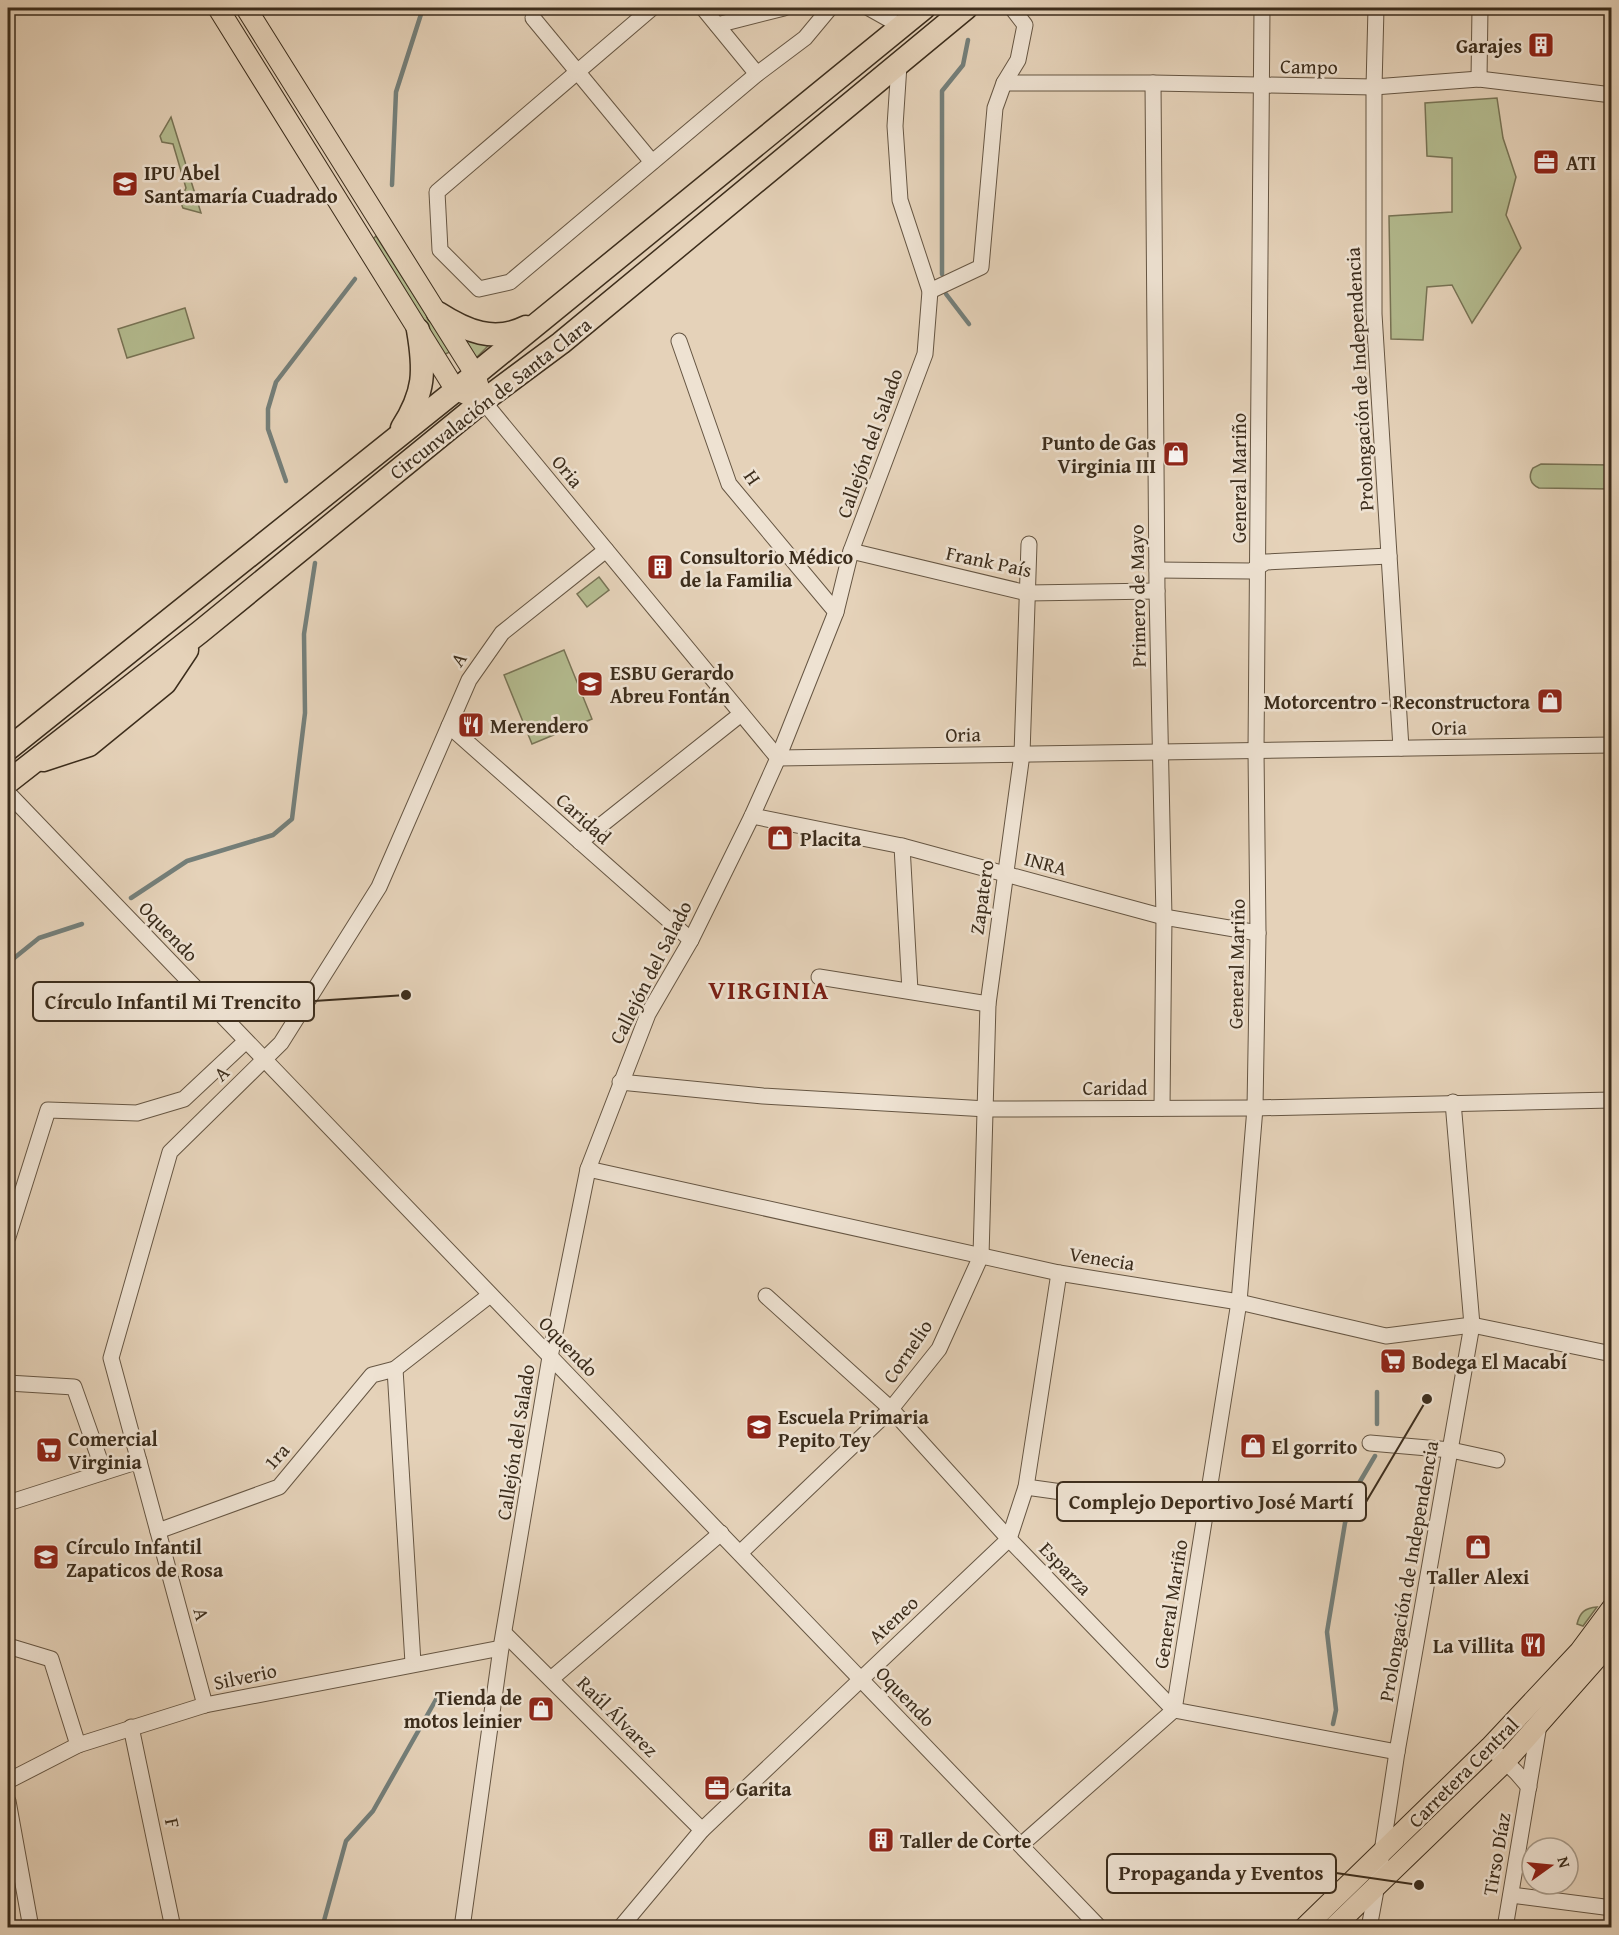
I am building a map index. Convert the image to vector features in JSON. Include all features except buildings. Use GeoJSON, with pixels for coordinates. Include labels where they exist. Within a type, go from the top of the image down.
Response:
{"type":"FeatureCollection","features":[{"type":"Feature","properties":{"kind":"highway","name":"Circunvalación de Santa Clara"},"geometry":{"type":"LineString","coordinates":[[8,749],[456,390],[924,8]]}},
{"type":"Feature","properties":{"kind":"highway","name":"Circunvalación de Santa Clara"},"geometry":{"type":"LineString","coordinates":[[8,782],[27,765],[89,745],[165,683],[200,632],[483,401],[570,336],[966,8]]}},
{"type":"Feature","properties":{"kind":"highway"},"geometry":{"type":"LineString","coordinates":[[438,313],[469,331],[496,336],[518,331],[541,320]]}},
{"type":"Feature","properties":{"kind":"highway"},"geometry":{"type":"LineString","coordinates":[[395,439],[413,411],[422,383],[423,360],[417,330]]}},
{"type":"Feature","properties":{"kind":"main road"},"geometry":{"type":"LineString","coordinates":[[218,8],[456,390],[483,401]]}},
{"type":"Feature","properties":{"kind":"main road"},"geometry":{"type":"LineString","coordinates":[[246,8],[475,374],[483,401]]}},
{"type":"Feature","properties":{"kind":"main road","name":"Carretera Central"},"geometry":{"type":"LineString","coordinates":[[1304,1928],[1490,1747],[1608,1621]]}},
{"type":"Feature","properties":{"kind":"main road","name":"Carretera Central"},"geometry":{"type":"LineString","coordinates":[[1333,1928],[1506,1761],[1611,1641]]}},
{"type":"Feature","properties":{"kind":"street"},"geometry":{"type":"LineString","coordinates":[[652,8],[436,192],[440,250],[478,289],[510,282],[757,74],[805,38],[830,8]]}},
{"type":"Feature","properties":{"kind":"street"},"geometry":{"type":"LineString","coordinates":[[703,8],[757,74]]}},
{"type":"Feature","properties":{"kind":"street"},"geometry":{"type":"LineString","coordinates":[[717,25],[784,8]]}},
{"type":"Feature","properties":{"kind":"street"},"geometry":{"type":"LineString","coordinates":[[869,8],[901,26]]}},
{"type":"Feature","properties":{"kind":"street"},"geometry":{"type":"LineString","coordinates":[[930,291],[981,267],[995,108],[1018,60],[1025,25],[1012,8]]}},
{"type":"Feature","properties":{"kind":"street","name":"General Mariño"},"geometry":{"type":"LineString","coordinates":[[1174,1710],[1239,1302],[1255,1108],[1258,933],[1256,751],[1262,8]]}},
{"type":"Feature","properties":{"kind":"street","name":"Prolongación de Independencia"},"geometry":{"type":"LineString","coordinates":[[1376,8],[1374,314],[1401,748]]}},
{"type":"Feature","properties":{"kind":"street"},"geometry":{"type":"LineString","coordinates":[[1479,79],[1480,8]]}},
{"type":"Feature","properties":{"kind":"street"},"geometry":{"type":"LineString","coordinates":[[533,18],[652,162]]}},
{"type":"Feature","properties":{"kind":"street","name":"Callejón del Salado"},"geometry":{"type":"LineString","coordinates":[[462,1928],[503,1640],[550,1357],[588,1169],[648,1014],[691,940],[778,758],[836,612],[851,551],[925,354],[930,291],[900,200],[895,126],[899,65]]}},
{"type":"Feature","properties":{"kind":"street","name":"Campo"},"geometry":{"type":"LineString","coordinates":[[1005,83],[1374,87],[1479,79],[1611,95]]}},
{"type":"Feature","properties":{"kind":"street","name":"Primero de Mayo"},"geometry":{"type":"LineString","coordinates":[[1153,83],[1157,591],[1164,917],[1162,1108]]}},
{"type":"Feature","properties":{"kind":"street","name":"H"},"geometry":{"type":"LineString","coordinates":[[680,341],[729,484],[836,612]]}},
{"type":"Feature","properties":{"kind":"street","name":"Oria"},"geometry":{"type":"LineString","coordinates":[[483,401],[778,758],[1611,745]]}},
{"type":"Feature","properties":{"kind":"street","name":"Zapatero"},"geometry":{"type":"LineString","coordinates":[[981,1256],[987,1109],[988,1004],[1022,754],[1029,544]]}},
{"type":"Feature","properties":{"kind":"street","name":"A"},"geometry":{"type":"LineString","coordinates":[[205,1705],[111,1358],[170,1152],[281,1043],[379,887],[469,680],[502,633],[606,550]]}},
{"type":"Feature","properties":{"kind":"street","name":"Frank País"},"geometry":{"type":"LineString","coordinates":[[851,551],[1027,593],[1157,591]]}},
{"type":"Feature","properties":{"kind":"street"},"geometry":{"type":"LineString","coordinates":[[1157,570],[1251,571],[1266,562],[1389,556]]}},
{"type":"Feature","properties":{"kind":"street"},"geometry":{"type":"LineString","coordinates":[[580,842],[741,714]]}},
{"type":"Feature","properties":{"kind":"street","name":"Caridad"},"geometry":{"type":"LineString","coordinates":[[449,726],[691,940]]}},
{"type":"Feature","properties":{"kind":"street","name":"Oquendo"},"geometry":{"type":"LineString","coordinates":[[8,793],[1100,1928]]}},
{"type":"Feature","properties":{"kind":"street","name":"INRA"},"geometry":{"type":"LineString","coordinates":[[752,816],[902,846],[1164,917],[1258,933]]}},
{"type":"Feature","properties":{"kind":"street"},"geometry":{"type":"LineString","coordinates":[[902,846],[910,991]]}},
{"type":"Feature","properties":{"kind":"street"},"geometry":{"type":"LineString","coordinates":[[819,977],[988,1004]]}},
{"type":"Feature","properties":{"kind":"street"},"geometry":{"type":"LineString","coordinates":[[8,1236],[48,1110],[136,1113],[184,1099],[246,1041]]}},
{"type":"Feature","properties":{"kind":"street","name":"Caridad"},"geometry":{"type":"LineString","coordinates":[[620,1082],[764,1096],[987,1109],[1255,1108],[1611,1100]]}},
{"type":"Feature","properties":{"kind":"street","name":"Prolongación de Independencia"},"geometry":{"type":"LineString","coordinates":[[1369,1928],[1396,1752],[1472,1325],[1454,1102]]}},
{"type":"Feature","properties":{"kind":"street","name":"Venecia"},"geometry":{"type":"LineString","coordinates":[[588,1169],[1059,1273],[1239,1302],[1386,1336],[1472,1325],[1611,1354]]}},
{"type":"Feature","properties":{"kind":"street","name":"Cornelio"},"geometry":{"type":"LineString","coordinates":[[740,1553],[891,1409],[939,1349],[981,1256]]}},
{"type":"Feature","properties":{"kind":"street","name":"Ateneo"},"geometry":{"type":"LineString","coordinates":[[620,1928],[702,1830],[1010,1539],[1026,1487],[1059,1273]]}},
{"type":"Feature","properties":{"kind":"street","name":"1ra"},"geometry":{"type":"LineString","coordinates":[[158,1532],[279,1487],[372,1375],[395,1369],[490,1295]]}},
{"type":"Feature","properties":{"kind":"street","name":"Esparza"},"geometry":{"type":"LineString","coordinates":[[766,1296],[891,1409],[1010,1539],[1174,1710]]}},
{"type":"Feature","properties":{"kind":"street"},"geometry":{"type":"LineString","coordinates":[[395,1369],[413,1664]]}},
{"type":"Feature","properties":{"kind":"street"},"geometry":{"type":"LineString","coordinates":[[8,1383],[74,1387],[104,1472]]}},
{"type":"Feature","properties":{"kind":"street"},"geometry":{"type":"LineString","coordinates":[[1370,1443],[1451,1450],[1497,1460]]}},
{"type":"Feature","properties":{"kind":"street"},"geometry":{"type":"LineString","coordinates":[[8,1503],[139,1461]]}},
{"type":"Feature","properties":{"kind":"street"},"geometry":{"type":"LineString","coordinates":[[1026,1487],[1205,1512]]}},
{"type":"Feature","properties":{"kind":"street"},"geometry":{"type":"LineString","coordinates":[[551,1679],[721,1533]]}},
{"type":"Feature","properties":{"kind":"street","name":"Silverio"},"geometry":{"type":"LineString","coordinates":[[8,1781],[78,1745],[205,1705],[413,1664],[503,1640]]}},
{"type":"Feature","properties":{"kind":"street","name":"Raúl Álvarez"},"geometry":{"type":"LineString","coordinates":[[503,1640],[551,1679],[702,1830]]}},
{"type":"Feature","properties":{"kind":"street"},"geometry":{"type":"LineString","coordinates":[[8,1646],[51,1659],[78,1745]]}},
{"type":"Feature","properties":{"kind":"street"},"geometry":{"type":"LineString","coordinates":[[1021,1845],[1174,1710],[1396,1752]]}},
{"type":"Feature","properties":{"kind":"street","name":"Tirso Díaz"},"geometry":{"type":"LineString","coordinates":[[1505,1928],[1539,1725]]}},
{"type":"Feature","properties":{"kind":"street","name":"F"},"geometry":{"type":"LineString","coordinates":[[131,1727],[173,1928]]}},
{"type":"Feature","properties":{"kind":"street"},"geometry":{"type":"LineString","coordinates":[[1490,1747],[1529,1787]]}},
{"type":"Feature","properties":{"kind":"street"},"geometry":{"type":"LineString","coordinates":[[1390,1796],[1396,1809],[1403,1815],[1418,1819],[1432,1834]]}},
{"type":"Feature","properties":{"kind":"street"},"geometry":{"type":"LineString","coordinates":[[8,1801],[31,1928]]}},
{"type":"Feature","properties":{"kind":"street"},"geometry":{"type":"LineString","coordinates":[[1510,1895],[1611,1908]]}},
{"type":"Feature","properties":{"kind":"green space"},"geometry":{"type":"Polygon","coordinates":[[[1497,98],[1503,138],[1516,177],[1506,215],[1521,248],[1472,323],[1452,285],[1427,287],[1423,340],[1391,339],[1389,216],[1452,212],[1452,158],[1427,156],[1425,103],[1497,98]]]}},
{"type":"Feature","properties":{"kind":"green space"},"geometry":{"type":"Polygon","coordinates":[[[171,117],[201,213],[183,208],[180,201],[186,188],[173,144],[162,142],[160,136],[171,117]]]}},
{"type":"Feature","properties":{"kind":"green space"},"geometry":{"type":"Polygon","coordinates":[[[376,236],[450,352],[443,355],[372,240],[376,236]]]}},
{"type":"Feature","properties":{"kind":"green space"},"geometry":{"type":"Polygon","coordinates":[[[185,308],[194,338],[127,358],[118,329],[185,308]]]}},
{"type":"Feature","properties":{"kind":"green space"},"geometry":{"type":"Polygon","coordinates":[[[464,337],[490,344],[476,358],[464,337]]]}},
{"type":"Feature","properties":{"kind":"green space"},"geometry":{"type":"Polygon","coordinates":[[[1541,464],[1611,465],[1611,489],[1539,488],[1532,482],[1531,474],[1533,468],[1541,464]]]}},
{"type":"Feature","properties":{"kind":"green space"},"geometry":{"type":"Polygon","coordinates":[[[599,577],[609,590],[587,607],[577,594],[599,577]]]}},
{"type":"Feature","properties":{"kind":"green space"},"geometry":{"type":"Polygon","coordinates":[[[564,650],[592,719],[532,744],[504,675],[564,650]]]}},
{"type":"Feature","properties":{"kind":"green space"},"geometry":{"type":"Polygon","coordinates":[[[1597,1607],[1583,1626],[1577,1624],[1584,1611],[1597,1607]]]}},
{"type":"Feature","properties":{"kind":"waterway"},"geometry":{"type":"LineString","coordinates":[[392,185],[396,92],[423,8]]}},
{"type":"Feature","properties":{"kind":"waterway"},"geometry":{"type":"LineString","coordinates":[[942,274],[942,91],[963,65],[968,40]]}},
{"type":"Feature","properties":{"kind":"waterway"},"geometry":{"type":"LineString","coordinates":[[286,481],[268,429],[268,409],[276,382],[355,279]]}},
{"type":"Feature","properties":{"kind":"waterway"},"geometry":{"type":"LineString","coordinates":[[946,294],[969,324]]}},
{"type":"Feature","properties":{"kind":"waterway"},"geometry":{"type":"LineString","coordinates":[[131,898],[187,861],[273,835],[292,819],[305,713],[304,634],[315,563]]}},
{"type":"Feature","properties":{"kind":"waterway"},"geometry":{"type":"LineString","coordinates":[[8,963],[39,938],[82,924]]}},
{"type":"Feature","properties":{"kind":"waterway"},"geometry":{"type":"LineString","coordinates":[[1377,1392],[1377,1424]]}},
{"type":"Feature","properties":{"kind":"waterway"},"geometry":{"type":"LineString","coordinates":[[1333,1724],[1336,1710],[1327,1632],[1345,1523],[1355,1490],[1375,1456]]}},
{"type":"Feature","properties":{"kind":"waterway"},"geometry":{"type":"LineString","coordinates":[[322,1928],[346,1841],[373,1811],[438,1696]]}},
{"type":"Feature","properties":{"kind":"place","name":"Garajes"},"geometry":{"type":"Point","coordinates":[1541,45]}},
{"type":"Feature","properties":{"kind":"place","name":"ATI"},"geometry":{"type":"Point","coordinates":[1546,162]}},
{"type":"Feature","properties":{"kind":"place","name":"IPU Abel Santamaría Cuadrado"},"geometry":{"type":"Point","coordinates":[125,184]}},
{"type":"Feature","properties":{"kind":"place","name":"Punto de Gas Virginia III"},"geometry":{"type":"Point","coordinates":[1176,454]}},
{"type":"Feature","properties":{"kind":"place","name":"Consultorio Médico de la Familia"},"geometry":{"type":"Point","coordinates":[660,567]}},
{"type":"Feature","properties":{"kind":"place","name":"ESBU Gerardo Abreu Fontán"},"geometry":{"type":"Point","coordinates":[590,684]}},
{"type":"Feature","properties":{"kind":"place","name":"Motorcentro - Reconstructora"},"geometry":{"type":"Point","coordinates":[1550,701]}},
{"type":"Feature","properties":{"kind":"place","name":"Merendero"},"geometry":{"type":"Point","coordinates":[471,725]}},
{"type":"Feature","properties":{"kind":"place","name":"Placita"},"geometry":{"type":"Point","coordinates":[780,838]}},
{"type":"Feature","properties":{"kind":"place","name":"Círculo Infantil Mi Trencito"},"geometry":{"type":"Point","coordinates":[406,995]}},
{"type":"Feature","properties":{"kind":"place","name":"Bodega El Macabí"},"geometry":{"type":"Point","coordinates":[1393,1361]}},
{"type":"Feature","properties":{"kind":"place","name":"Complejo Deportivo José Martí"},"geometry":{"type":"Point","coordinates":[1427,1399]}},
{"type":"Feature","properties":{"kind":"place","name":"Escuela Primaria Pepito Tey"},"geometry":{"type":"Point","coordinates":[759,1427]}},
{"type":"Feature","properties":{"kind":"place","name":"El gorrito"},"geometry":{"type":"Point","coordinates":[1253,1446]}},
{"type":"Feature","properties":{"kind":"place","name":"Comercial Virginia"},"geometry":{"type":"Point","coordinates":[49,1450]}},
{"type":"Feature","properties":{"kind":"place","name":"Taller Alexi"},"geometry":{"type":"Point","coordinates":[1478,1547]}},
{"type":"Feature","properties":{"kind":"place","name":"Círculo Infantil Zapaticos de Rosa"},"geometry":{"type":"Point","coordinates":[46,1557]}},
{"type":"Feature","properties":{"kind":"place","name":"La Villita"},"geometry":{"type":"Point","coordinates":[1533,1645]}},
{"type":"Feature","properties":{"kind":"place","name":"Tienda de motos leinier"},"geometry":{"type":"Point","coordinates":[541,1709]}},
{"type":"Feature","properties":{"kind":"place","name":"Garita"},"geometry":{"type":"Point","coordinates":[717,1788]}},
{"type":"Feature","properties":{"kind":"place","name":"Taller de Corte"},"geometry":{"type":"Point","coordinates":[881,1840]}},
{"type":"Feature","properties":{"kind":"place","name":"Propaganda y Eventos"},"geometry":{"type":"Point","coordinates":[1419,1885]}},
{"type":"Feature","properties":{"kind":"district","name":"VIRGINIA"},"geometry":{"type":"Point","coordinates":[769,989]}}]}
